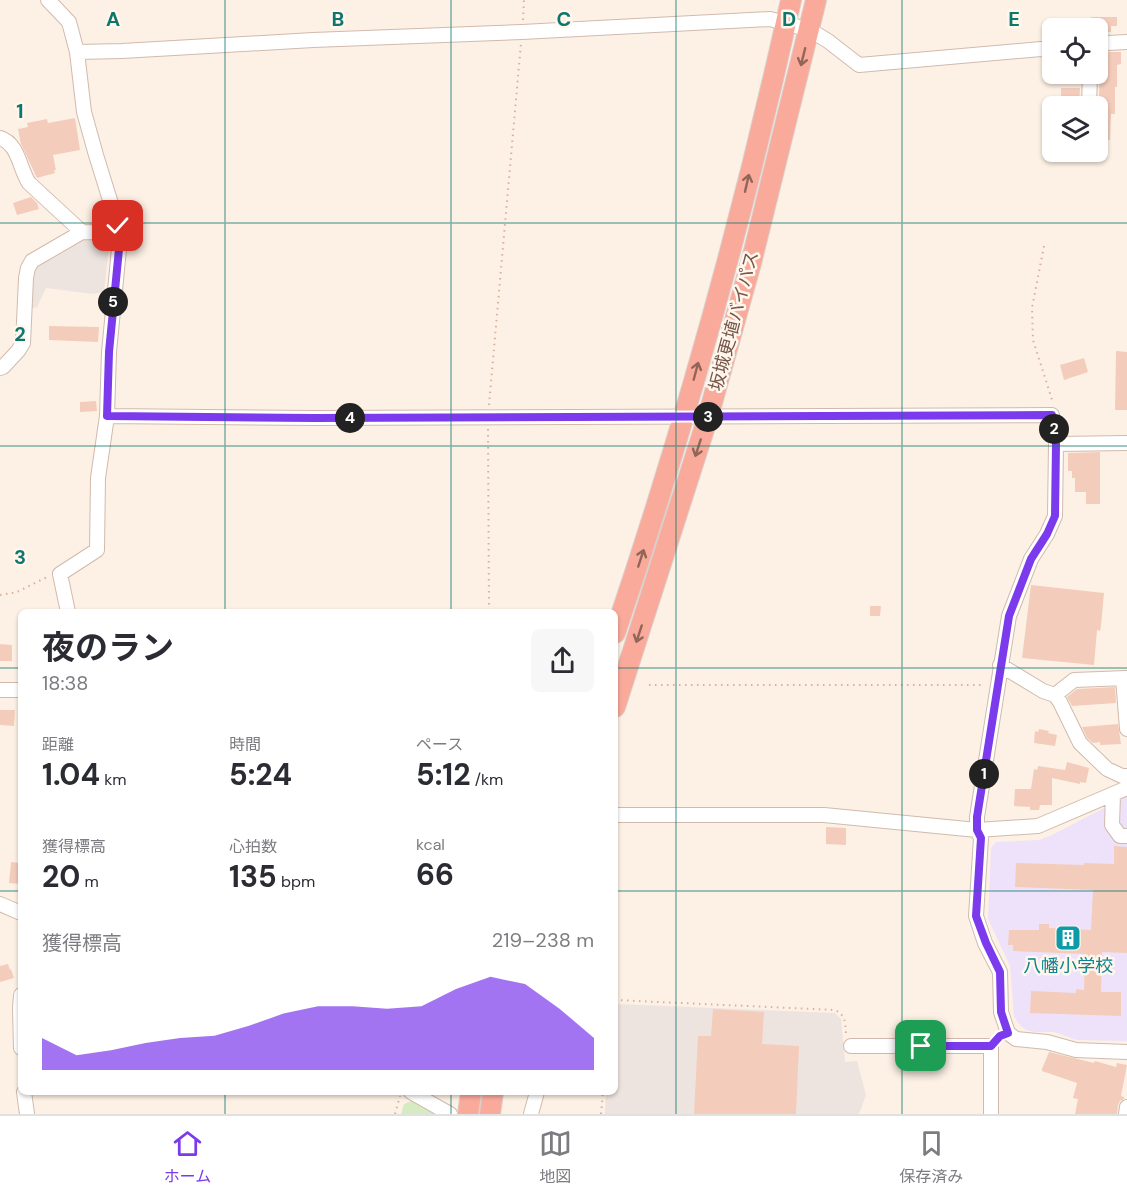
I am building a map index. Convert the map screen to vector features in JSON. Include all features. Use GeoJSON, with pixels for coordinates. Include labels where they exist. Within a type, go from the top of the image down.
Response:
{"type":"FeatureCollection","features":[{"type":"Feature","properties":{"kind":"highway","name":"坂城更埴バイパス"},"geometry":{"type":"LineString","coordinates":[[618,624],[684,416],[741,209],[791,0]]}},
{"type":"Feature","properties":{"kind":"highway","name":"坂城更埴バイパス"},"geometry":{"type":"LineString","coordinates":[[618,698],[708,417],[751,264],[816,0]]}},
{"type":"Feature","properties":{"kind":"highway"},"geometry":{"type":"LineString","coordinates":[[468,1114],[471,1095]]}},
{"type":"Feature","properties":{"kind":"highway"},"geometry":{"type":"LineString","coordinates":[[490,1114],[493,1095]]}},
{"type":"Feature","properties":{"kind":"street"},"geometry":{"type":"LineString","coordinates":[[48,0],[69,22],[76,52],[84,111],[118,226],[119,249],[109,352],[107,416],[98,478],[97,550],[60,574],[67,609]]}},
{"type":"Feature","properties":{"kind":"street"},"geometry":{"type":"LineString","coordinates":[[76,52],[770,19],[810,30],[859,65],[1042,49]]}},
{"type":"Feature","properties":{"kind":"street"},"geometry":{"type":"LineString","coordinates":[[1108,43],[1127,42]]}},
{"type":"Feature","properties":{"kind":"street"},"geometry":{"type":"LineString","coordinates":[[0,138],[12,146],[29,183],[82,232]]}},
{"type":"Feature","properties":{"kind":"street"},"geometry":{"type":"LineString","coordinates":[[0,368],[23,343],[26,278],[32,261],[82,232],[118,233]]}},
{"type":"Feature","properties":{"kind":"street"},"geometry":{"type":"LineString","coordinates":[[107,416],[291,418],[1052,415],[1056,444],[1055,516],[1031,559],[1009,616],[977,817],[977,830],[981,838],[976,916],[1000,972],[1001,1012],[1008,1033],[1016,1039],[1047,1042],[1076,1050],[1127,1052]]}},
{"type":"Feature","properties":{"kind":"street"},"geometry":{"type":"LineString","coordinates":[[1056,444],[1127,443]]}},
{"type":"Feature","properties":{"kind":"street"},"geometry":{"type":"LineString","coordinates":[[1000,665],[1043,691],[1054,694],[1080,743],[1107,769],[1127,776]]}},
{"type":"Feature","properties":{"kind":"street"},"geometry":{"type":"LineString","coordinates":[[1054,694],[1074,680],[1125,678],[1127,729]]}},
{"type":"Feature","properties":{"kind":"street"},"geometry":{"type":"LineString","coordinates":[[0,690],[18,690]]}},
{"type":"Feature","properties":{"kind":"street"},"geometry":{"type":"LineString","coordinates":[[618,815],[824,815],[977,830],[1038,826],[1127,788]]}},
{"type":"Feature","properties":{"kind":"street"},"geometry":{"type":"LineString","coordinates":[[1113,794],[1112,825],[1120,836],[1127,836]]}},
{"type":"Feature","properties":{"kind":"street"},"geometry":{"type":"LineString","coordinates":[[0,904],[18,912]]}},
{"type":"Feature","properties":{"kind":"street"},"geometry":{"type":"LineString","coordinates":[[991,1114],[991,1046],[1000,1036],[1008,1033]]}},
{"type":"Feature","properties":{"kind":"street"},"geometry":{"type":"LineString","coordinates":[[851,1046],[991,1046]]}},
{"type":"Feature","properties":{"kind":"street"},"geometry":{"type":"LineString","coordinates":[[24,1095],[27,1114]]}},
{"type":"Feature","properties":{"kind":"street"},"geometry":{"type":"LineString","coordinates":[[416,1095],[450,1114]]}},
{"type":"Feature","properties":{"kind":"street"},"geometry":{"type":"LineString","coordinates":[[531,1114],[536,1095]]}},
{"type":"Feature","properties":{"kind":"street"},"geometry":{"type":"LineString","coordinates":[[1126,1114],[1127,1107]]}},
{"type":"Feature","properties":{"kind":"path"},"geometry":{"type":"LineString","coordinates":[[489,609],[488,417],[525,0]]}},
{"type":"Feature","properties":{"kind":"path"},"geometry":{"type":"LineString","coordinates":[[1044,246],[1032,308],[1033,340],[1053,401],[1052,415]]}},
{"type":"Feature","properties":{"kind":"path"},"geometry":{"type":"LineString","coordinates":[[0,595],[17,592],[50,576],[60,574]]}},
{"type":"Feature","properties":{"kind":"path"},"geometry":{"type":"LineString","coordinates":[[649,685],[997,685]]}},
{"type":"Feature","properties":{"kind":"path"},"geometry":{"type":"LineString","coordinates":[[618,1000],[835,1010],[841,1012],[845,1018],[846,1042],[851,1046]]}},
{"type":"Feature","properties":{"kind":"path"},"geometry":{"type":"LineString","coordinates":[[395,1114],[400,1095]]}},
{"type":"Feature","properties":{"kind":"path"},"geometry":{"type":"LineString","coordinates":[[601,1114],[603,1095]]}},
{"type":"Feature","properties":{"kind":"shaded area"},"geometry":{"type":"Polygon","coordinates":[[[84,237],[110,238],[104,292],[93,294],[46,288],[37,307],[29,309],[30,278],[35,265],[84,237]]]}},
{"type":"Feature","properties":{"kind":"shaded area"},"geometry":{"type":"Polygon","coordinates":[[[1127,796],[1127,1041],[1077,1040],[1054,1032],[1026,1030],[1014,1017],[1010,966],[988,919],[991,848],[996,842],[1039,840],[1127,796]]]}},
{"type":"Feature","properties":{"kind":"shaded area"},"geometry":{"type":"Polygon","coordinates":[[[618,1004],[835,1013],[841,1019],[845,1062],[857,1061],[866,1095],[859,1114],[605,1114],[606,1095],[618,1095],[618,1004]]]}},
{"type":"Feature","properties":{"kind":"green space"},"geometry":{"type":"Polygon","coordinates":[[[411,1101],[434,1114],[401,1114],[404,1104],[411,1101]]]}},
{"type":"Feature","properties":{"kind":"building"},"geometry":{"type":"Polygon","coordinates":[[[1117,17],[1117,26],[1111,26],[1111,32],[1108,32],[1108,18],[1091,18],[1117,17]]]}},
{"type":"Feature","properties":{"kind":"building"},"geometry":{"type":"Polygon","coordinates":[[[1108,52],[1121,52],[1121,64],[1117,65],[1115,114],[1111,114],[1110,140],[1108,140],[1108,96],[1099,96],[1099,84],[1108,84],[1108,52]]]}},
{"type":"Feature","properties":{"kind":"building"},"geometry":{"type":"Polygon","coordinates":[[[1061,88],[1080,88],[1080,96],[1061,96],[1061,88]]]}},
{"type":"Feature","properties":{"kind":"building"},"geometry":{"type":"Polygon","coordinates":[[[75,118],[80,150],[53,155],[55,173],[37,178],[21,144],[18,129],[28,127],[27,123],[47,119],[48,123],[75,118]]]}},
{"type":"Feature","properties":{"kind":"building"},"geometry":{"type":"Polygon","coordinates":[[[31,197],[39,209],[17,215],[13,203],[31,197]]]}},
{"type":"Feature","properties":{"kind":"building"},"geometry":{"type":"Polygon","coordinates":[[[49,326],[99,327],[98,342],[49,340],[49,326]]]}},
{"type":"Feature","properties":{"kind":"building"},"geometry":{"type":"Polygon","coordinates":[[[1116,351],[1127,352],[1127,410],[1115,410],[1116,351]]]}},
{"type":"Feature","properties":{"kind":"building"},"geometry":{"type":"Polygon","coordinates":[[[1084,358],[1088,372],[1064,380],[1060,365],[1084,358]]]}},
{"type":"Feature","properties":{"kind":"building"},"geometry":{"type":"Polygon","coordinates":[[[96,401],[97,411],[80,412],[80,402],[96,401]]]}},
{"type":"Feature","properties":{"kind":"building"},"geometry":{"type":"Polygon","coordinates":[[[1100,452],[1100,504],[1086,504],[1086,492],[1075,492],[1075,478],[1072,478],[1072,471],[1068,471],[1068,453],[1100,452]]]}},
{"type":"Feature","properties":{"kind":"building"},"geometry":{"type":"Polygon","coordinates":[[[1031,585],[1104,593],[1101,626],[1100,631],[1097,630],[1094,665],[1022,658],[1031,585]]]}},
{"type":"Feature","properties":{"kind":"building"},"geometry":{"type":"Polygon","coordinates":[[[870,606],[881,606],[880,616],[870,616],[870,606]]]}},
{"type":"Feature","properties":{"kind":"building"},"geometry":{"type":"Polygon","coordinates":[[[0,644],[12,645],[12,661],[0,661],[0,644]]]}},
{"type":"Feature","properties":{"kind":"building"},"geometry":{"type":"Polygon","coordinates":[[[1115,687],[1116,703],[1072,706],[1067,697],[1077,689],[1115,687]]]}},
{"type":"Feature","properties":{"kind":"building"},"geometry":{"type":"Polygon","coordinates":[[[0,710],[15,710],[14,726],[0,725],[0,710]]]}},
{"type":"Feature","properties":{"kind":"building"},"geometry":{"type":"Polygon","coordinates":[[[1118,724],[1121,744],[1093,743],[1087,738],[1082,727],[1118,724]]]}},
{"type":"Feature","properties":{"kind":"building"},"geometry":{"type":"Polygon","coordinates":[[[1039,729],[1057,735],[1055,746],[1034,743],[1035,731],[1038,732],[1039,729]]]}},
{"type":"Feature","properties":{"kind":"building"},"geometry":{"type":"Polygon","coordinates":[[[1067,762],[1089,768],[1086,783],[1080,782],[1080,784],[1052,778],[1052,805],[1040,805],[1039,810],[1014,806],[1015,789],[1031,789],[1034,769],[1037,770],[1038,766],[1065,770],[1067,762]]]}},
{"type":"Feature","properties":{"kind":"building"},"geometry":{"type":"Polygon","coordinates":[[[826,827],[846,828],[846,845],[826,844],[826,827]]]}},
{"type":"Feature","properties":{"kind":"building","name":"八幡小学校"},"geometry":{"type":"Polygon","coordinates":[[[1114,846],[1127,847],[1127,953],[1102,952],[1101,992],[1121,992],[1121,1016],[1030,1013],[1031,991],[1076,993],[1076,989],[1084,990],[1085,954],[1013,951],[1013,945],[1008,945],[1009,930],[1039,930],[1039,924],[1049,924],[1049,928],[1091,930],[1093,890],[1015,887],[1016,863],[1114,864],[1114,846]]]}},
{"type":"Feature","properties":{"kind":"building"},"geometry":{"type":"Polygon","coordinates":[[[11,862],[18,863],[18,884],[9,883],[11,862]]]}},
{"type":"Feature","properties":{"kind":"building"},"geometry":{"type":"Polygon","coordinates":[[[8,964],[14,978],[0,982],[0,966],[8,964]]]}},
{"type":"Feature","properties":{"kind":"building"},"geometry":{"type":"Polygon","coordinates":[[[713,1009],[764,1012],[762,1044],[799,1046],[796,1114],[694,1114],[698,1036],[711,1036],[713,1009]]]}},
{"type":"Feature","properties":{"kind":"building"},"geometry":{"type":"Polygon","coordinates":[[[1049,1052],[1116,1067],[1117,1063],[1127,1065],[1121,1096],[1124,1099],[1118,1105],[1117,1114],[1075,1114],[1078,1099],[1073,1098],[1077,1083],[1042,1071],[1049,1052]]]}},
{"type":"Feature","properties":{"kind":"place","name":"八幡小学校"},"geometry":{"type":"Point","coordinates":[1068,938]}},
{"type":"Feature","properties":{"kind":"route"},"geometry":{"type":"LineString","coordinates":[[118,226],[119,249],[109,352],[107,416],[315,418],[1052,415],[1056,444],[1055,516],[1031,559],[1009,616],[977,817],[977,830],[981,838],[976,916],[1000,972],[1001,1012],[1008,1033],[1000,1036],[991,1046],[921,1046]]}}]}
